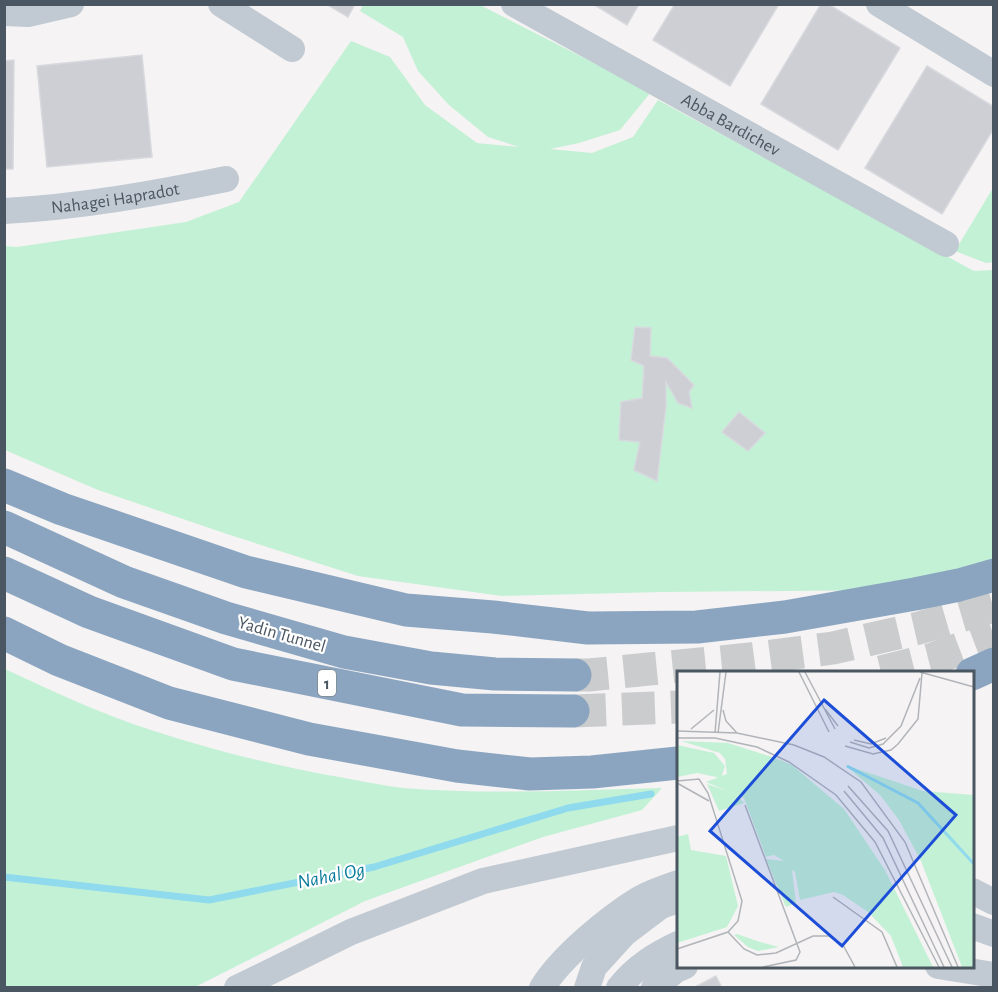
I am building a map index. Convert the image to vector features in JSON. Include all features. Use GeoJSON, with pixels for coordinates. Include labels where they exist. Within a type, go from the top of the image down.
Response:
{"type":"FeatureCollection","features":[{"type":"Feature","properties":{"kind":"highway"},"geometry":{"type":"LineString","coordinates":[[4,485],[62,509],[246,572],[406,610],[588,628],[697,627],[785,617],[915,594],[993,575]]}},
{"type":"Feature","properties":{"kind":"highway","name":"Yadin Tunnel"},"geometry":{"type":"LineString","coordinates":[[4,527],[124,582],[226,618],[345,652],[431,668],[495,674],[575,675]]}},
{"type":"Feature","properties":{"kind":"highway","name":"Yadin Tunnel"},"geometry":{"type":"LineString","coordinates":[[4,573],[89,612],[233,664],[462,710],[573,711]]}},
{"type":"Feature","properties":{"kind":"highway"},"geometry":{"type":"LineString","coordinates":[[4,633],[59,660],[169,703],[309,739],[457,766],[530,774],[592,772],[677,763]]}},
{"type":"Feature","properties":{"kind":"highway"},"geometry":{"type":"LineString","coordinates":[[974,673],[993,664]]}},
{"type":"Feature","properties":{"kind":"street"},"geometry":{"type":"LineString","coordinates":[[4,13],[28,14],[71,4]]}},
{"type":"Feature","properties":{"kind":"street"},"geometry":{"type":"LineString","coordinates":[[221,4],[292,49]]}},
{"type":"Feature","properties":{"kind":"street","name":"Abba Bardichev"},"geometry":{"type":"LineString","coordinates":[[514,4],[946,244]]}},
{"type":"Feature","properties":{"kind":"street"},"geometry":{"type":"LineString","coordinates":[[879,4],[993,74]]}},
{"type":"Feature","properties":{"kind":"street","name":"Nahagei Hapradot"},"geometry":{"type":"LineString","coordinates":[[4,211],[94,204],[226,179]]}},
{"type":"Feature","properties":{"kind":"street"},"geometry":{"type":"LineString","coordinates":[[237,987],[351,932],[483,881],[677,838]]}},
{"type":"Feature","properties":{"kind":"street"},"geometry":{"type":"LineString","coordinates":[[542,987],[584,942],[653,879],[677,868]]}},
{"type":"Feature","properties":{"kind":"street"},"geometry":{"type":"LineString","coordinates":[[610,920],[641,897],[677,883]]}},
{"type":"Feature","properties":{"kind":"street"},"geometry":{"type":"LineString","coordinates":[[974,892],[993,902]]}},
{"type":"Feature","properties":{"kind":"street"},"geometry":{"type":"LineString","coordinates":[[587,987],[594,967],[624,933],[661,906],[677,900]]}},
{"type":"Feature","properties":{"kind":"street"},"geometry":{"type":"LineString","coordinates":[[974,908],[993,915]]}},
{"type":"Feature","properties":{"kind":"street"},"geometry":{"type":"LineString","coordinates":[[592,987],[620,952],[657,926],[677,917]]}},
{"type":"Feature","properties":{"kind":"street"},"geometry":{"type":"LineString","coordinates":[[974,927],[993,934]]}},
{"type":"Feature","properties":{"kind":"street"},"geometry":{"type":"LineString","coordinates":[[619,987],[631,973],[659,953],[677,944]]}},
{"type":"Feature","properties":{"kind":"street"},"geometry":{"type":"LineString","coordinates":[[974,945],[993,951]]}},
{"type":"Feature","properties":{"kind":"street"},"geometry":{"type":"LineString","coordinates":[[974,959],[993,964]]}},
{"type":"Feature","properties":{"kind":"street"},"geometry":{"type":"LineString","coordinates":[[654,987],[680,968]]}},
{"type":"Feature","properties":{"kind":"street"},"geometry":{"type":"LineString","coordinates":[[950,968],[993,975]]}},
{"type":"Feature","properties":{"kind":"green space"},"geometry":{"type":"Polygon","coordinates":[[[363,5],[480,5],[651,92],[620,130],[579,143],[550,149],[592,153],[633,137],[658,100],[974,271],[993,270],[993,560],[891,590],[502,596],[358,576],[98,490],[5,450],[4,246],[17,247],[186,222],[239,202],[351,41],[390,57],[425,105],[477,143],[519,147],[488,137],[449,105],[418,71],[403,37],[360,11],[363,5]]]}},
{"type":"Feature","properties":{"kind":"green space"},"geometry":{"type":"Polygon","coordinates":[[[993,188],[993,262],[986,263],[955,251],[993,188]]]}},
{"type":"Feature","properties":{"kind":"green space"},"geometry":{"type":"Polygon","coordinates":[[[5,669],[132,724],[173,737],[261,761],[375,784],[403,788],[468,791],[662,788],[642,810],[543,837],[365,901],[195,987],[5,987],[5,669]]]}},
{"type":"Feature","properties":{"kind":"building"},"geometry":{"type":"Polygon","coordinates":[[[326,4],[355,4],[348,17],[326,4]]]}},
{"type":"Feature","properties":{"kind":"building"},"geometry":{"type":"Polygon","coordinates":[[[593,4],[639,4],[627,25],[593,4]]]}},
{"type":"Feature","properties":{"kind":"building"},"geometry":{"type":"Polygon","coordinates":[[[675,4],[779,4],[730,86],[653,40],[675,4]]]}},
{"type":"Feature","properties":{"kind":"building"},"geometry":{"type":"Polygon","coordinates":[[[821,4],[828,4],[900,48],[838,150],[761,104],[821,4]]]}},
{"type":"Feature","properties":{"kind":"building"},"geometry":{"type":"Polygon","coordinates":[[[142,55],[152,157],[47,167],[37,66],[142,55]]]}},
{"type":"Feature","properties":{"kind":"building"},"geometry":{"type":"Polygon","coordinates":[[[14,60],[13,169],[4,169],[4,61],[14,60]]]}},
{"type":"Feature","properties":{"kind":"building"},"geometry":{"type":"Polygon","coordinates":[[[927,66],[994,107],[994,128],[942,214],[865,168],[927,66]]]}},
{"type":"Feature","properties":{"kind":"building"},"geometry":{"type":"Polygon","coordinates":[[[635,327],[651,328],[650,356],[667,358],[694,385],[689,392],[692,408],[678,403],[666,382],[666,406],[657,481],[634,470],[640,442],[619,440],[621,402],[642,398],[644,366],[631,360],[635,327]]]}},
{"type":"Feature","properties":{"kind":"building"},"geometry":{"type":"Polygon","coordinates":[[[739,412],[765,433],[748,451],[722,432],[739,412]]]}},
{"type":"Feature","properties":{"kind":"building"},"geometry":{"type":"Polygon","coordinates":[[[716,976],[722,988],[693,988],[716,976]]]}},
{"type":"Feature","properties":{"kind":"waterway","name":"Nahal Og"},"geometry":{"type":"LineString","coordinates":[[4,877],[209,900],[374,867],[568,808],[651,794]]}},
{"type":"Feature","properties":{"kind":"tunnel"},"geometry":{"type":"LineString","coordinates":[[575,675],[750,659],[833,648],[919,628],[994,606]]}},
{"type":"Feature","properties":{"kind":"tunnel"},"geometry":{"type":"LineString","coordinates":[[885,671],[933,659],[994,636]]}},
{"type":"Feature","properties":{"kind":"tunnel"},"geometry":{"type":"LineString","coordinates":[[573,711],[677,707]]}}]}
